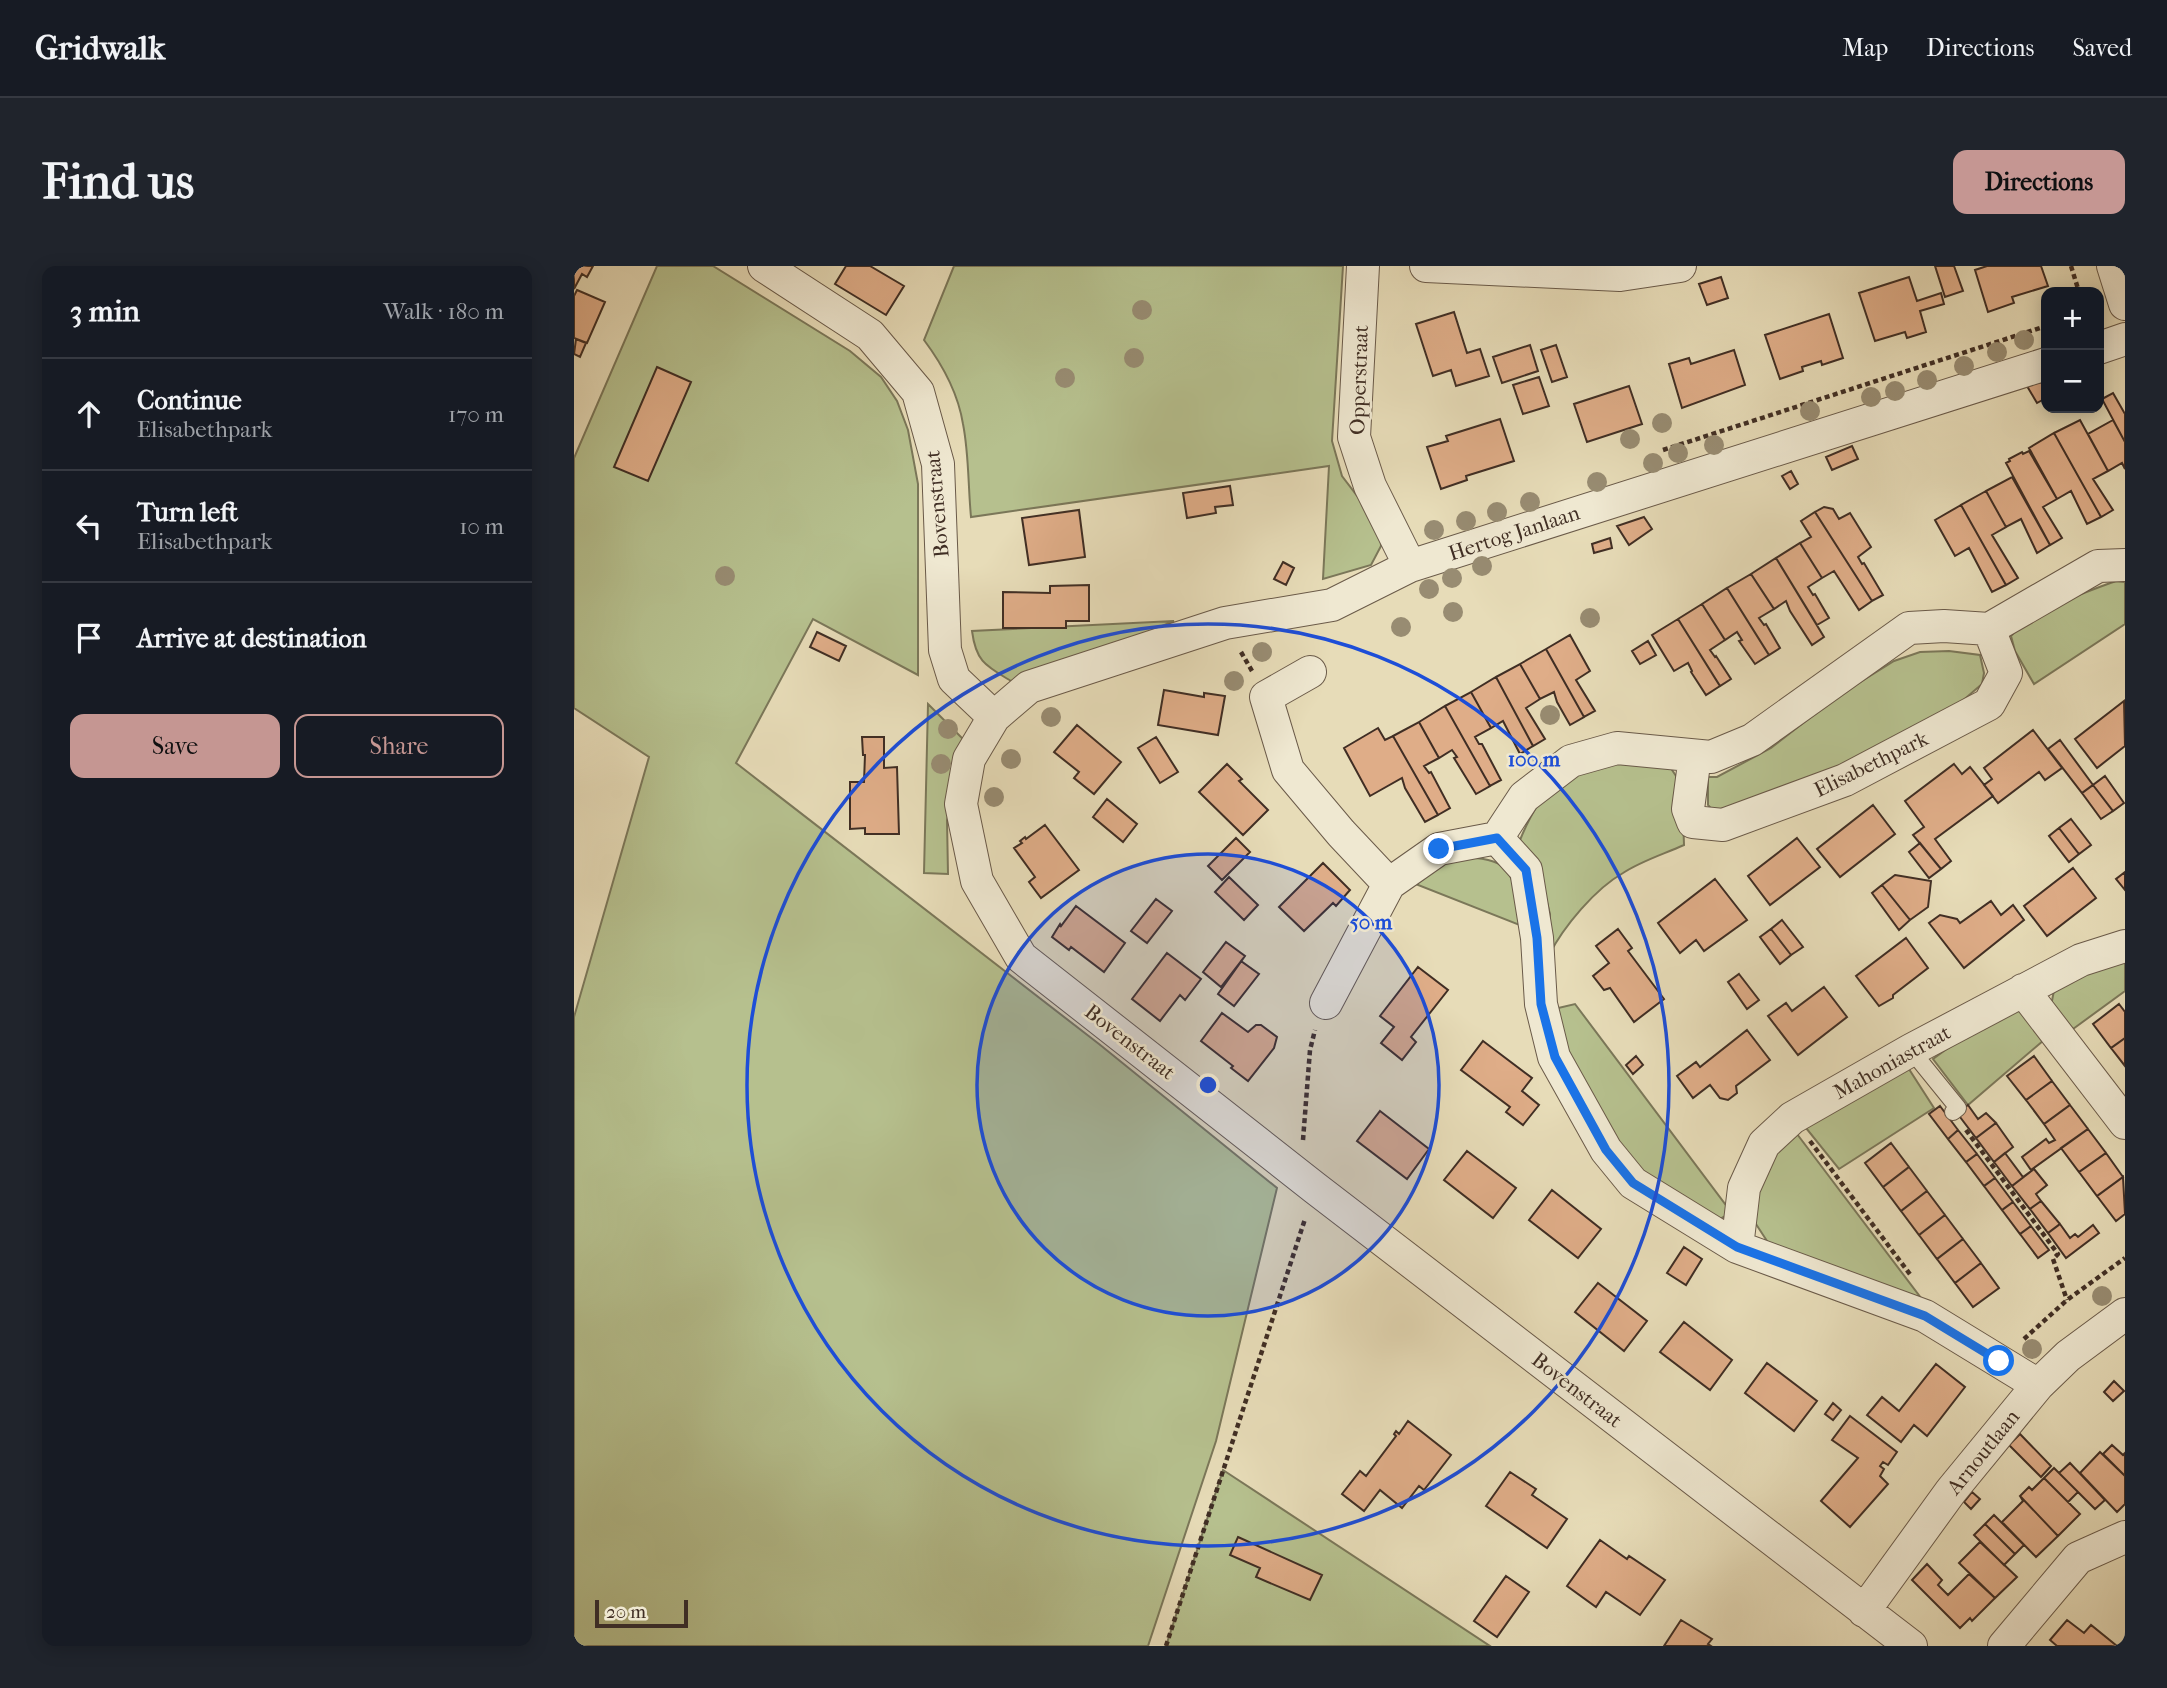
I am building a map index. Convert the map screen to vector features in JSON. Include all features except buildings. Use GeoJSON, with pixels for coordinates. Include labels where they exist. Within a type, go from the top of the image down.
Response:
{"type":"FeatureCollection","features":[{"type":"Feature","properties":{"kind":"street","name":"Bovenstraat"},"geometry":{"type":"LineString","coordinates":[[764,266],[870,335],[918,392],[938,464],[945,650],[954,679],[993,717],[969,759],[961,804],[977,881],[1021,957],[1287,1167],[1911,1646]]}},
{"type":"Feature","properties":{"kind":"street","name":"Opperstraat"},"geometry":{"type":"LineString","coordinates":[[1363,266],[1354,437],[1370,486],[1410,566]]}},
{"type":"Feature","properties":{"kind":"street"},"geometry":{"type":"LineString","coordinates":[[1426,266],[1620,275],[1680,266]]}},
{"type":"Feature","properties":{"kind":"street"},"geometry":{"type":"LineString","coordinates":[[2113,266],[2125,304]]}},
{"type":"Feature","properties":{"kind":"street"},"geometry":{"type":"LineString","coordinates":[[2104,346],[2125,339]]}},
{"type":"Feature","properties":{"kind":"street","name":"Hertog Janlaan"},"geometry":{"type":"LineString","coordinates":[[993,717],[1029,687],[1225,623],[1332,606],[1410,566],[2041,366]]}},
{"type":"Feature","properties":{"kind":"street"},"geometry":{"type":"LineString","coordinates":[[1326,1003],[1389,884],[1439,849],[1497,838],[1524,797],[1571,761],[1617,748],[1711,757],[1752,740],[1909,628],[1944,626],[1989,629],[2098,566],[2125,565]]}},
{"type":"Feature","properties":{"kind":"street","name":"Elisabethpark"},"geometry":{"type":"LineString","coordinates":[[1695,756],[1688,809],[1693,822],[1723,825],[1845,780],[1989,704],[2006,673],[1989,629]]}},
{"type":"Feature","properties":{"kind":"street"},"geometry":{"type":"LineString","coordinates":[[1310,672],[1266,696],[1288,770],[1340,833],[1389,884]]}},
{"type":"Feature","properties":{"kind":"street"},"geometry":{"type":"LineString","coordinates":[[1497,838],[1526,870],[1537,938],[1541,1004],[1555,1057],[1606,1150],[1633,1183],[1737,1247],[1925,1316],[2038,1385]]}},
{"type":"Feature","properties":{"kind":"street","name":"Mahoniastraat"},"geometry":{"type":"LineString","coordinates":[[1737,1247],[1744,1188],[1764,1144],[1792,1118],[1911,1049],[2081,960],[2125,946]]}},
{"type":"Feature","properties":{"kind":"street"},"geometry":{"type":"LineString","coordinates":[[2023,990],[2125,1123]]}},
{"type":"Feature","properties":{"kind":"street","name":"Arnoutlaan"},"geometry":{"type":"LineString","coordinates":[[1864,1611],[1951,1491],[2038,1385],[2068,1356],[2125,1314]]}},
{"type":"Feature","properties":{"kind":"street"},"geometry":{"type":"LineString","coordinates":[[2004,1646],[2078,1558],[2125,1537]]}},
{"type":"Feature","properties":{"kind":"lane"},"geometry":{"type":"LineString","coordinates":[[1911,1049],[1958,1108],[1953,1112]]}},
{"type":"Feature","properties":{"kind":"path"},"geometry":{"type":"LineString","coordinates":[[2071,266],[2077,287]]}},
{"type":"Feature","properties":{"kind":"path"},"geometry":{"type":"LineString","coordinates":[[1661,450],[2041,328]]}},
{"type":"Feature","properties":{"kind":"path"},"geometry":{"type":"LineString","coordinates":[[1225,623],[1266,696]]}},
{"type":"Feature","properties":{"kind":"path"},"geometry":{"type":"LineString","coordinates":[[1287,1167],[1302,1148],[1310,1051],[1316,1026],[1326,1003]]}},
{"type":"Feature","properties":{"kind":"path"},"geometry":{"type":"LineString","coordinates":[[1953,1112],[2058,1254],[2053,1259],[2067,1300]]}},
{"type":"Feature","properties":{"kind":"path"},"geometry":{"type":"LineString","coordinates":[[1792,1118],[1930,1300],[1925,1316]]}},
{"type":"Feature","properties":{"kind":"path"},"geometry":{"type":"LineString","coordinates":[[1166,1646],[1315,1188]]}},
{"type":"Feature","properties":{"kind":"path"},"geometry":{"type":"LineString","coordinates":[[1999,1361],[2067,1300],[2125,1258]]}},
{"type":"Feature","properties":{"kind":"green space"},"geometry":{"type":"Polygon","coordinates":[[[657,266],[713,266],[850,351],[881,377],[897,401],[908,430],[918,484],[918,675],[813,619],[736,763],[1099,1044],[1277,1188],[1216,1441],[1148,1646],[574,1646],[574,1017],[649,757],[574,708],[574,458],[657,266]]]}},
{"type":"Feature","properties":{"kind":"green space"},"geometry":{"type":"Polygon","coordinates":[[[954,266],[1343,266],[1332,441],[1342,476],[1380,526],[1381,546],[1371,565],[1323,579],[1329,466],[971,517],[961,412],[948,379],[924,340],[954,266]]]}},
{"type":"Feature","properties":{"kind":"green space"},"geometry":{"type":"Polygon","coordinates":[[[2116,581],[2125,582],[2125,624],[2034,684],[2015,651],[2011,636],[2046,610],[2116,581]]]}},
{"type":"Feature","properties":{"kind":"green space"},"geometry":{"type":"Polygon","coordinates":[[[1174,621],[1072,664],[1011,681],[984,662],[976,650],[972,631],[1174,621]]]}},
{"type":"Feature","properties":{"kind":"green space"},"geometry":{"type":"Polygon","coordinates":[[[1949,651],[1980,655],[1984,673],[1982,684],[1960,703],[1887,744],[1747,807],[1714,812],[1708,805],[1708,777],[1717,777],[1771,748],[1838,696],[1894,661],[1920,652],[1949,651]]]}},
{"type":"Feature","properties":{"kind":"green space"},"geometry":{"type":"Polygon","coordinates":[[[928,704],[966,742],[947,820],[948,874],[924,873],[928,704]]]}},
{"type":"Feature","properties":{"kind":"green space"},"geometry":{"type":"Polygon","coordinates":[[[1615,763],[1670,767],[1682,785],[1684,845],[1637,865],[1602,888],[1563,932],[1549,955],[1550,914],[1543,886],[1520,840],[1537,806],[1552,788],[1574,776],[1615,763]]]}},
{"type":"Feature","properties":{"kind":"green space"},"geometry":{"type":"Polygon","coordinates":[[[1458,857],[1478,858],[1502,866],[1513,882],[1522,926],[1413,883],[1419,872],[1458,857]]]}},
{"type":"Feature","properties":{"kind":"green space"},"geometry":{"type":"Polygon","coordinates":[[[2125,957],[2125,991],[2073,1029],[2051,1006],[2056,980],[2125,957]]]}},
{"type":"Feature","properties":{"kind":"green space"},"geometry":{"type":"Polygon","coordinates":[[[1575,1004],[1728,1208],[1725,1216],[1716,1221],[1688,1207],[1628,1160],[1571,1062],[1554,1009],[1575,1004]]]}},
{"type":"Feature","properties":{"kind":"green space"},"geometry":{"type":"Polygon","coordinates":[[[2017,1010],[2030,1017],[2044,1040],[1968,1105],[1933,1059],[1992,1016],[2017,1010]]]}},
{"type":"Feature","properties":{"kind":"green space"},"geometry":{"type":"Polygon","coordinates":[[[1907,1066],[1934,1108],[1839,1169],[1802,1123],[1907,1066]]]}},
{"type":"Feature","properties":{"kind":"green space"},"geometry":{"type":"Polygon","coordinates":[[[1794,1130],[1921,1298],[1769,1244],[1752,1218],[1755,1180],[1794,1130]]]}},
{"type":"Feature","properties":{"kind":"green space"},"geometry":{"type":"Polygon","coordinates":[[[1223,1470],[1490,1646],[1166,1646],[1223,1470]]]}},
{"type":"Feature","properties":{"kind":"route"},"geometry":{"type":"LineString","coordinates":[[1439,849],[1497,838],[1526,870],[1537,938],[1541,1004],[1555,1057],[1606,1150],[1633,1183],[1737,1247],[1925,1316],[1999,1361]]}}]}
